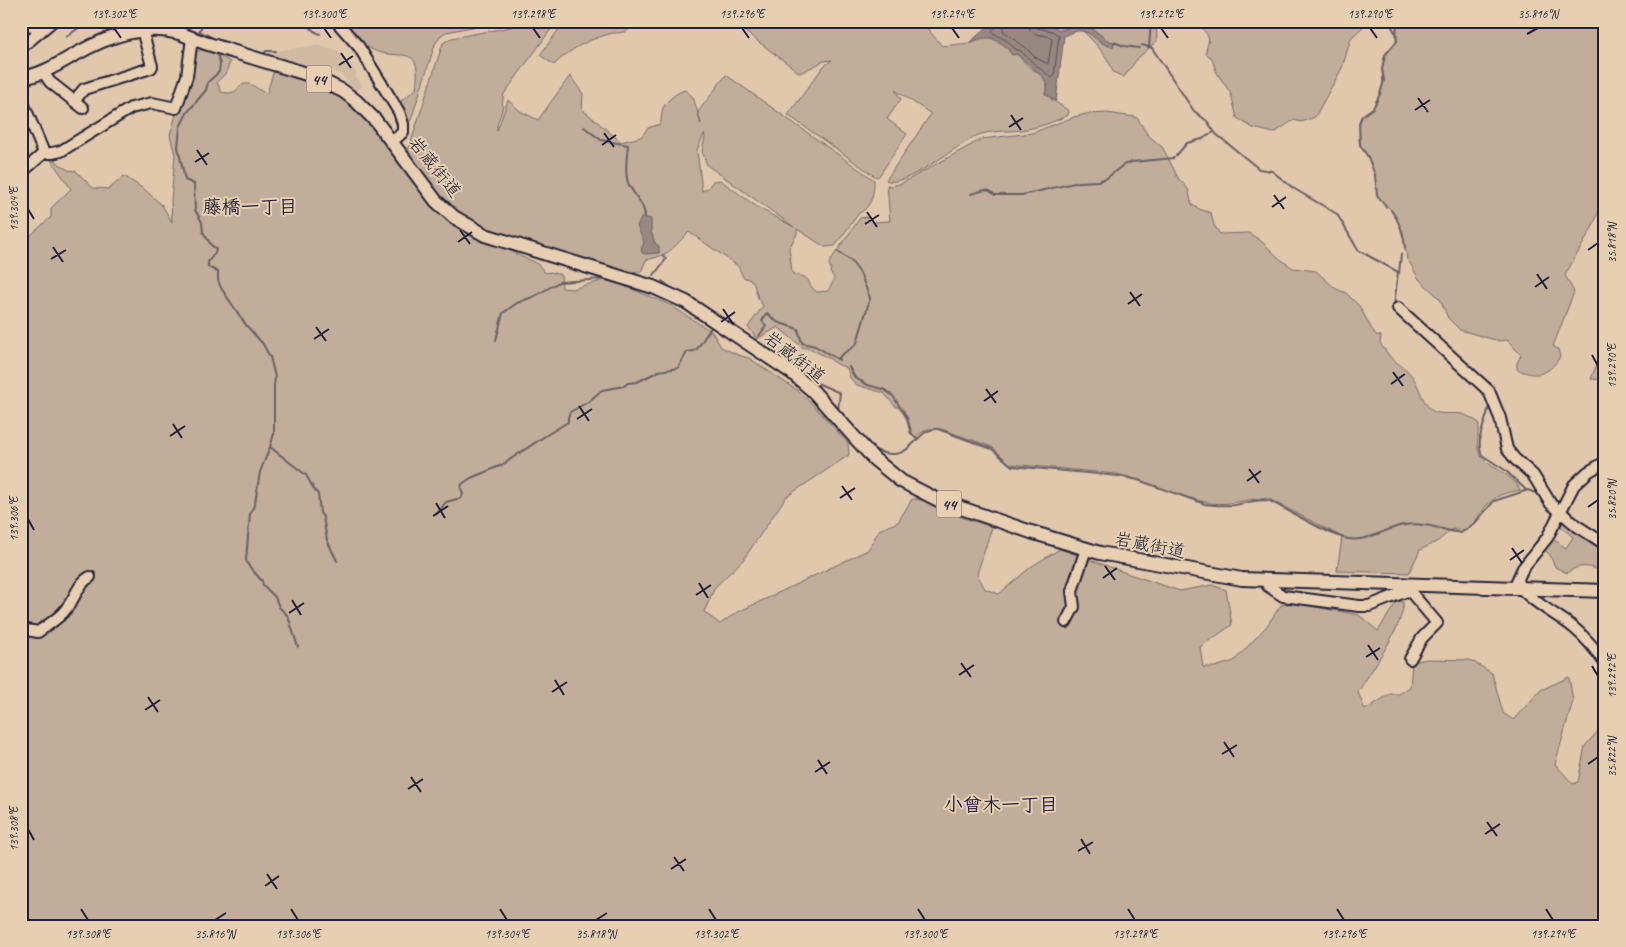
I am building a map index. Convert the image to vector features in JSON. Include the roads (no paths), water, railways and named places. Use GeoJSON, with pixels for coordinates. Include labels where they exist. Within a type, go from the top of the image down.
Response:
{"type":"FeatureCollection","features":[{"type":"Feature","properties":{"kind":"main road","name":"岩蔵街道"},"geometry":{"type":"LineString","coordinates":[[21,78],[43,72],[94,44],[142,30],[167,26],[192,38],[327,82],[356,101],[371,115],[436,201],[469,227],[501,241],[653,287],[680,298],[791,372],[813,392],[874,459],[912,488],[943,502],[1086,549],[1228,578],[1411,587],[1605,591]]}},
{"type":"Feature","properties":{"kind":"street"},"geometry":{"type":"LineString","coordinates":[[24,21],[40,32]]}},
{"type":"Feature","properties":{"kind":"street"},"geometry":{"type":"LineString","coordinates":[[21,48],[53,21]]}},
{"type":"Feature","properties":{"kind":"street"},"geometry":{"type":"LineString","coordinates":[[336,21],[359,47],[399,112],[404,130],[392,142]]}},
{"type":"Feature","properties":{"kind":"street"},"geometry":{"type":"LineString","coordinates":[[74,101],[84,89],[151,68],[142,30]]}},
{"type":"Feature","properties":{"kind":"street"},"geometry":{"type":"LineString","coordinates":[[21,173],[44,153],[60,151],[131,108],[152,103],[176,108],[187,76],[192,38]]}},
{"type":"Feature","properties":{"kind":"street"},"geometry":{"type":"LineString","coordinates":[[43,72],[50,82],[83,108]]}},
{"type":"Feature","properties":{"kind":"street"},"geometry":{"type":"LineString","coordinates":[[21,98],[44,153]]}},
{"type":"Feature","properties":{"kind":"street"},"geometry":{"type":"LineString","coordinates":[[1398,308],[1488,390],[1500,418],[1507,449],[1515,459],[1530,471],[1559,514],[1605,544]]}},
{"type":"Feature","properties":{"kind":"street"},"geometry":{"type":"LineString","coordinates":[[1605,463],[1577,480],[1547,538],[1528,562],[1517,582],[1529,596],[1576,629],[1594,647],[1605,663]]}},
{"type":"Feature","properties":{"kind":"street"},"geometry":{"type":"LineString","coordinates":[[1066,622],[1074,607],[1072,591],[1086,549]]}},
{"type":"Feature","properties":{"kind":"street"},"geometry":{"type":"LineString","coordinates":[[21,629],[38,632],[57,618],[67,609],[83,582],[90,577]]}},
{"type":"Feature","properties":{"kind":"street"},"geometry":{"type":"LineString","coordinates":[[1265,580],[1268,586],[1283,596],[1359,606],[1369,606],[1411,587],[1437,623],[1422,638],[1410,659]]}},
{"type":"Feature","properties":{"kind":"water"},"geometry":{"type":"Polygon","coordinates":[[[994,21],[1038,21],[1041,25],[1049,24],[1060,30],[1072,25],[1090,27],[1109,41],[1114,42],[1113,47],[1106,45],[1086,32],[1080,31],[1064,36],[1056,101],[1045,94],[1048,85],[1042,77],[1017,54],[1012,55],[998,40],[983,38],[969,43],[994,21]]]}},
{"type":"Feature","properties":{"kind":"water"},"geometry":{"type":"Polygon","coordinates":[[[642,217],[651,219],[651,231],[655,243],[659,246],[659,253],[642,253],[641,250],[644,242],[637,226],[642,217]]]}},
{"type":"Feature","properties":{"kind":"waterway"},"geometry":{"type":"LineString","coordinates":[[66,37],[83,25],[79,21]]}},
{"type":"Feature","properties":{"kind":"waterway"},"geometry":{"type":"LineString","coordinates":[[205,21],[199,31],[211,37]]}},
{"type":"Feature","properties":{"kind":"waterway"},"geometry":{"type":"LineString","coordinates":[[303,21],[320,34]]}},
{"type":"Feature","properties":{"kind":"waterway"},"geometry":{"type":"LineString","coordinates":[[1149,47],[1151,21]]}},
{"type":"Feature","properties":{"kind":"waterway"},"geometry":{"type":"LineString","coordinates":[[1386,21],[1395,32]]}},
{"type":"Feature","properties":{"kind":"waterway"},"geometry":{"type":"LineString","coordinates":[[1386,207],[1377,195],[1375,175],[1368,157],[1360,145],[1359,123],[1362,116],[1373,108],[1380,94],[1384,80],[1382,69],[1385,55],[1397,41],[1396,21]]}},
{"type":"Feature","properties":{"kind":"waterway"},"geometry":{"type":"LineString","coordinates":[[217,40],[251,50]]}},
{"type":"Feature","properties":{"kind":"waterway"},"geometry":{"type":"LineString","coordinates":[[1114,42],[1124,46],[1139,48]]}},
{"type":"Feature","properties":{"kind":"waterway"},"geometry":{"type":"LineString","coordinates":[[1142,45],[1152,48],[1194,111],[1207,121],[1216,134],[1259,169],[1272,171],[1293,188],[1337,214],[1358,250],[1398,272],[1394,307]]}},
{"type":"Feature","properties":{"kind":"waterway"},"geometry":{"type":"LineString","coordinates":[[216,51],[220,64],[219,72],[208,82],[206,90],[187,113],[180,127],[178,147],[185,180],[194,184],[195,210],[202,222],[203,232],[211,245],[216,249],[208,262],[208,267],[218,272],[221,288],[246,325],[263,344],[270,357],[275,377],[274,434],[260,472],[255,503],[250,514],[246,560],[263,585],[275,597],[279,607],[288,616],[298,647]]}},
{"type":"Feature","properties":{"kind":"waterway"},"geometry":{"type":"LineString","coordinates":[[260,53],[276,51]]}},
{"type":"Feature","properties":{"kind":"waterway"},"geometry":{"type":"LineString","coordinates":[[584,127],[601,140],[628,145],[627,181],[642,205],[645,218]]}},
{"type":"Feature","properties":{"kind":"waterway"},"geometry":{"type":"LineString","coordinates":[[1176,156],[1187,143],[1202,139],[1214,132]]}},
{"type":"Feature","properties":{"kind":"waterway"},"geometry":{"type":"LineString","coordinates":[[971,194],[985,190],[995,195],[1022,195],[1079,182],[1098,181],[1107,178],[1123,165],[1132,162],[1174,158]]}},
{"type":"Feature","properties":{"kind":"waterway"},"geometry":{"type":"LineString","coordinates":[[1391,210],[1401,228],[1405,248]]}},
{"type":"Feature","properties":{"kind":"waterway"},"geometry":{"type":"LineString","coordinates":[[837,251],[851,261],[860,273],[870,298],[857,343],[838,359]]}},
{"type":"Feature","properties":{"kind":"waterway"},"geometry":{"type":"LineString","coordinates":[[1399,273],[1401,254]]}},
{"type":"Feature","properties":{"kind":"waterway"},"geometry":{"type":"LineString","coordinates":[[654,275],[666,259],[663,255]]}},
{"type":"Feature","properties":{"kind":"waterway"},"geometry":{"type":"LineString","coordinates":[[496,340],[503,313],[517,303],[535,296],[559,282],[605,279]]}},
{"type":"Feature","properties":{"kind":"waterway"},"geometry":{"type":"LineString","coordinates":[[662,281],[674,290]]}},
{"type":"Feature","properties":{"kind":"waterway"},"geometry":{"type":"LineString","coordinates":[[698,302],[706,308]]}},
{"type":"Feature","properties":{"kind":"waterway"},"geometry":{"type":"LineString","coordinates":[[759,336],[766,326],[762,321],[767,313],[777,322],[798,329],[802,343],[815,346],[839,360]]}},
{"type":"Feature","properties":{"kind":"waterway"},"geometry":{"type":"LineString","coordinates":[[436,515],[446,502],[461,498],[463,494],[462,484],[471,478],[502,465],[568,422],[570,412],[588,402],[602,390],[637,382],[659,371],[678,368],[687,352],[697,349],[712,326]]}},
{"type":"Feature","properties":{"kind":"waterway"},"geometry":{"type":"LineString","coordinates":[[849,367],[855,378],[868,385],[885,390],[893,396],[907,418],[912,434],[918,439]]}},
{"type":"Feature","properties":{"kind":"waterway"},"geometry":{"type":"LineString","coordinates":[[808,379],[840,393],[838,410]]}},
{"type":"Feature","properties":{"kind":"waterway"},"geometry":{"type":"LineString","coordinates":[[1489,403],[1480,441],[1482,455],[1505,470],[1526,490]]}},
{"type":"Feature","properties":{"kind":"waterway"},"geometry":{"type":"LineString","coordinates":[[873,449],[886,454],[897,454],[905,451],[929,430],[938,429],[992,449],[1012,466],[1119,476],[1138,480],[1205,504],[1234,505],[1256,500],[1266,500],[1321,528],[1349,539],[1370,537],[1397,527],[1412,524],[1427,525],[1461,533],[1475,523],[1494,501],[1528,490],[1540,495]]}},
{"type":"Feature","properties":{"kind":"waterway"},"geometry":{"type":"LineString","coordinates":[[270,447],[306,475],[318,494],[320,513],[323,517],[327,540],[337,561]]}},
{"type":"Feature","properties":{"kind":"district","name":"藤橋一丁目"},"geometry":{"type":"Point","coordinates":[250,206]}},
{"type":"Feature","properties":{"kind":"district","name":"小曾木一丁目"},"geometry":{"type":"Point","coordinates":[1001,804]}}]}
